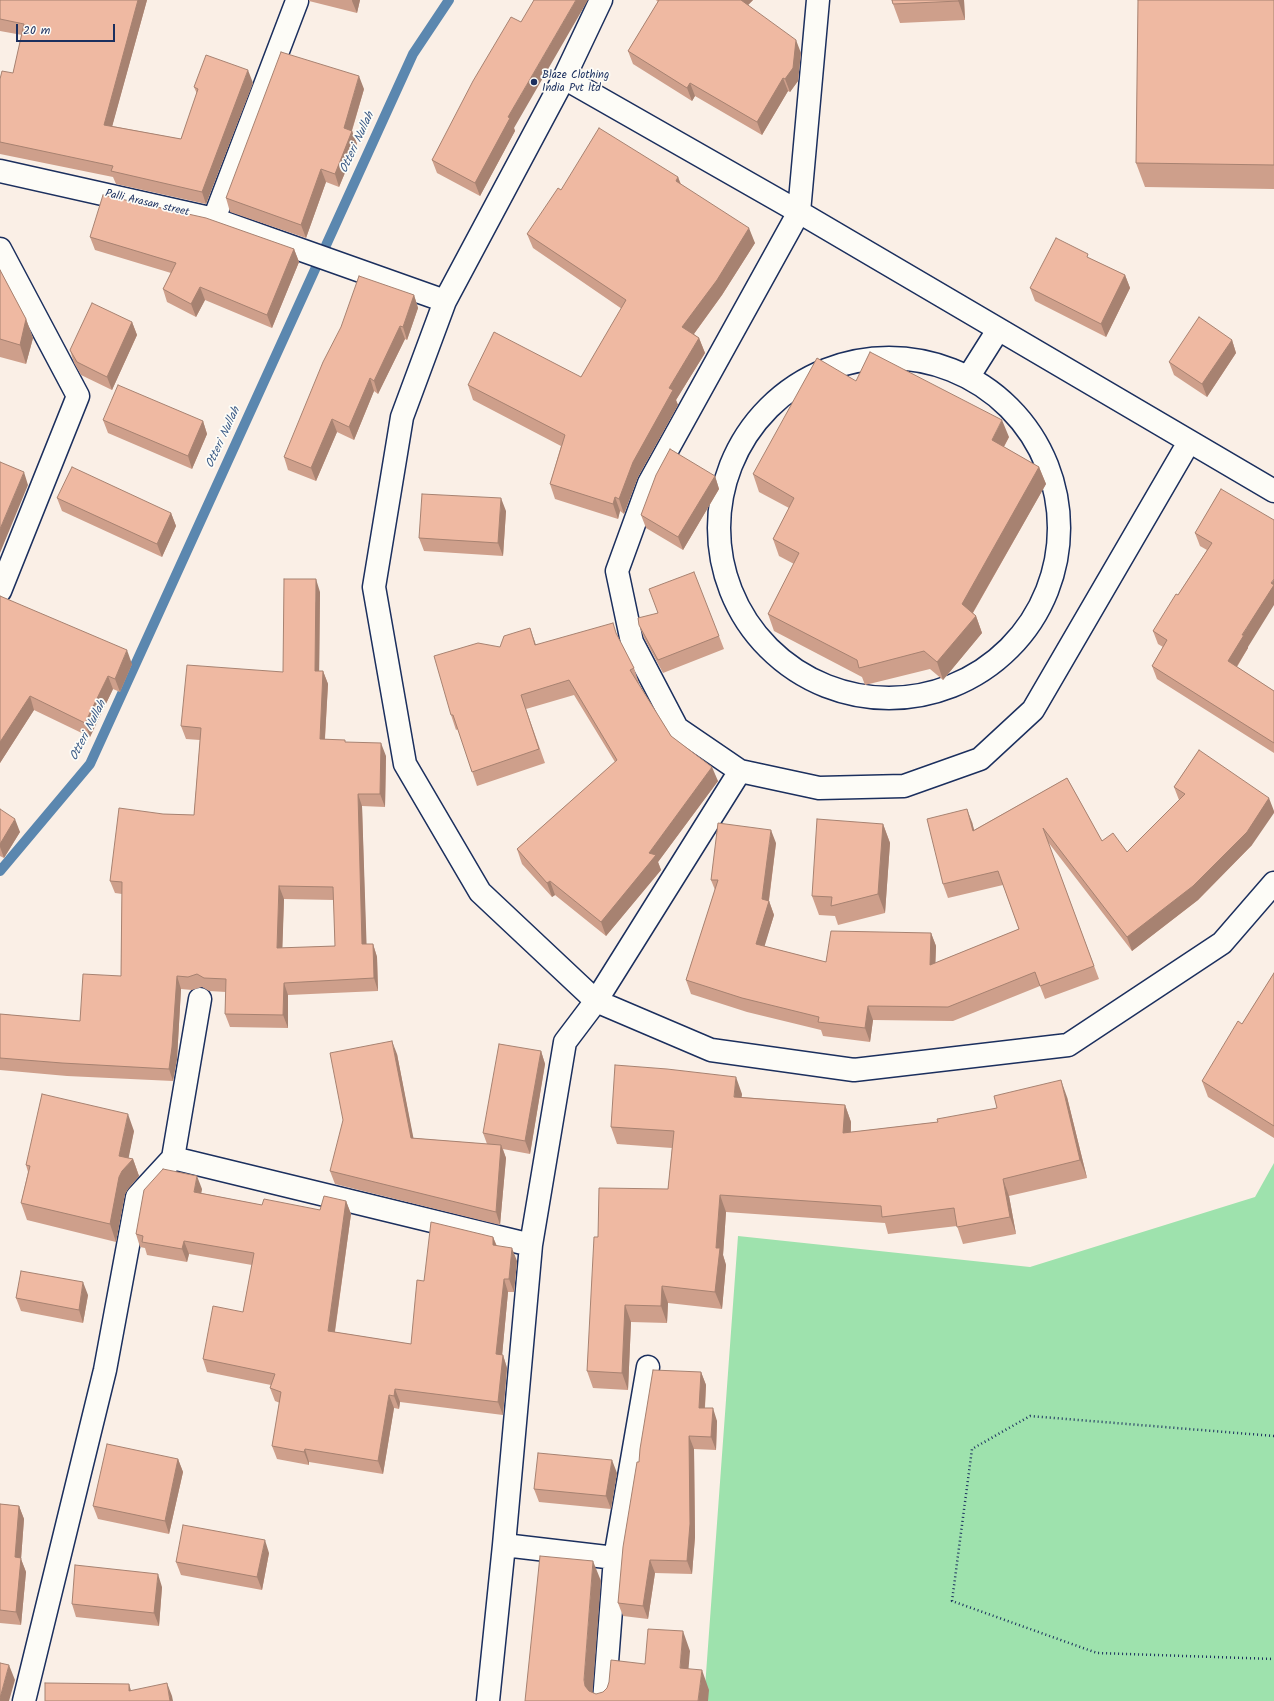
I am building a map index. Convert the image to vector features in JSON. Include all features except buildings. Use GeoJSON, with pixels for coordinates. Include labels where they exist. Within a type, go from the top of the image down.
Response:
{"type":"FeatureCollection","features":[{"type":"Feature","properties":{"kind":"street"},"geometry":{"type":"LineString","coordinates":[[601,0],[564,78],[445,301],[402,416],[374,588],[405,764],[480,892],[596,1001],[711,1050],[854,1070],[1068,1045],[1222,943],[1274,883]]}},
{"type":"Feature","properties":{"kind":"street"},"geometry":{"type":"LineString","coordinates":[[818,0],[799,212],[649,483],[616,571],[632,642],[677,728],[740,771],[819,788],[904,786],[980,759],[1033,710],[1189,442]]}},
{"type":"Feature","properties":{"kind":"street"},"geometry":{"type":"LineString","coordinates":[[214,219],[296,1]]}},
{"type":"Feature","properties":{"kind":"street"},"geometry":{"type":"LineString","coordinates":[[564,78],[799,212],[1274,491]]}},
{"type":"Feature","properties":{"kind":"street","name":"Palli Arasan street"},"geometry":{"type":"LineString","coordinates":[[0,171],[214,219],[445,301]]}},
{"type":"Feature","properties":{"kind":"street"},"geometry":{"type":"LineString","coordinates":[[0,249],[78,396],[1,589]]}},
{"type":"Feature","properties":{"kind":"street"},"geometry":{"type":"LineString","coordinates":[[969,376],[998,330]]}},
{"type":"Feature","properties":{"kind":"street"},"geometry":{"type":"LineString","coordinates":[[864,357],[918,358],[969,376],[1015,412],[1047,461],[1060,517],[1054,576],[1029,628],[988,670],[935,694],[877,700],[821,686],[772,654],[737,608],[720,556],[720,502],[736,450],[768,406],[812,374],[864,357]]}},
{"type":"Feature","properties":{"kind":"street"},"geometry":{"type":"LineString","coordinates":[[488,1701],[504,1545],[531,1245],[565,1042],[596,1001],[740,771]]}},
{"type":"Feature","properties":{"kind":"street"},"geometry":{"type":"LineString","coordinates":[[24,1701],[105,1370],[137,1198],[173,1158],[200,999]]}},
{"type":"Feature","properties":{"kind":"street"},"geometry":{"type":"LineString","coordinates":[[173,1158],[531,1245]]}},
{"type":"Feature","properties":{"kind":"street"},"geometry":{"type":"LineString","coordinates":[[604,1701],[615,1558],[648,1367]]}},
{"type":"Feature","properties":{"kind":"street"},"geometry":{"type":"LineString","coordinates":[[504,1545],[615,1558]]}},
{"type":"Feature","properties":{"kind":"path"},"geometry":{"type":"LineString","coordinates":[[1274,1436],[1030,1416],[972,1449],[952,1601],[1097,1653],[1274,1659]]}},
{"type":"Feature","properties":{"kind":"green space"},"geometry":{"type":"Polygon","coordinates":[[[1274,1163],[1274,1701],[704,1701],[738,1236],[1030,1267],[1255,1197],[1274,1163]]]}},
{"type":"Feature","properties":{"kind":"waterway","name":"Otteri Nullah"},"geometry":{"type":"LineString","coordinates":[[0,871],[90,764],[413,54],[449,0]]}},
{"type":"Feature","properties":{"kind":"place","name":"Blaze Clothing India Pvt ltd"},"geometry":{"type":"Point","coordinates":[534,82]}}]}
